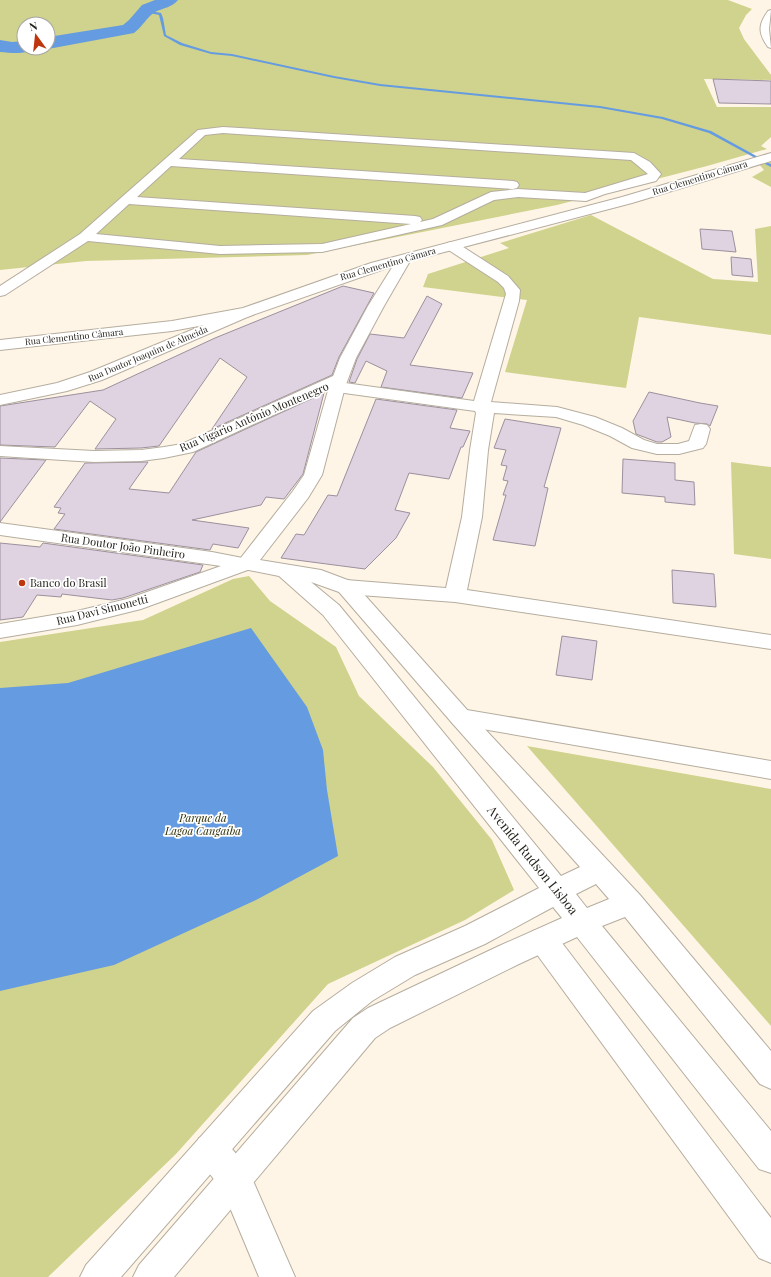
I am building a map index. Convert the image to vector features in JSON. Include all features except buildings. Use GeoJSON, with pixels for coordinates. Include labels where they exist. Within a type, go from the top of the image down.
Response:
{"type":"FeatureCollection","features":[{"type":"Feature","properties":{"kind":"street"},"geometry":{"type":"LineString","coordinates":[[771,12],[765,21],[763,28],[764,34],[771,45]]}},
{"type":"Feature","properties":{"kind":"street"},"geometry":{"type":"LineString","coordinates":[[0,292],[85,237],[202,132],[223,130],[634,157],[646,165],[655,174],[652,178],[601,191],[586,197],[518,193],[491,196],[437,222],[322,248],[220,250],[85,237]]}},
{"type":"Feature","properties":{"kind":"street","name":"Rua Clementino Câmara"},"geometry":{"type":"LineString","coordinates":[[0,345],[172,326],[247,312],[344,276],[376,266],[404,260],[627,200],[771,157]]}},
{"type":"Feature","properties":{"kind":"street"},"geometry":{"type":"LineString","coordinates":[[168,162],[601,191]]}},
{"type":"Feature","properties":{"kind":"street"},"geometry":{"type":"LineString","coordinates":[[127,200],[437,222]]}},
{"type":"Feature","properties":{"kind":"street"},"geometry":{"type":"LineString","coordinates":[[452,246],[504,279],[513,291],[481,407],[485,413],[479,450],[472,517],[455,595]]}},
{"type":"Feature","properties":{"kind":"street"},"geometry":{"type":"LineString","coordinates":[[246,564],[301,494],[313,475],[338,384],[348,358],[372,313],[404,260]]}},
{"type":"Feature","properties":{"kind":"street","name":"Rua Doutor Joaquim de Almeida"},"geometry":{"type":"LineString","coordinates":[[0,400],[61,387],[96,376],[247,312]]}},
{"type":"Feature","properties":{"kind":"street"},"geometry":{"type":"LineString","coordinates":[[338,384],[481,407],[557,412],[589,421],[638,444],[657,449],[679,449],[697,444],[702,429]]}},
{"type":"Feature","properties":{"kind":"street","name":"Rua Vigário Antônio Montenegro"},"geometry":{"type":"LineString","coordinates":[[0,451],[114,456],[138,456],[172,452],[193,445],[314,390],[338,384]]}},
{"type":"Feature","properties":{"kind":"street","name":"Rua Doutor João Pinheiro"},"geometry":{"type":"LineString","coordinates":[[0,529],[246,564]]}},
{"type":"Feature","properties":{"kind":"street","name":"Avenida Rudson Lisboa"},"geometry":{"type":"LineString","coordinates":[[246,564],[321,577],[346,588],[461,718],[630,903],[771,1074]]}},
{"type":"Feature","properties":{"kind":"street","name":"Rua Davi Simonetti"},"geometry":{"type":"LineString","coordinates":[[0,631],[77,618],[133,604],[246,564]]}},
{"type":"Feature","properties":{"kind":"street","name":"Avenida Rudson Lisboa"},"geometry":{"type":"LineString","coordinates":[[286,572],[331,610],[771,1156]]}},
{"type":"Feature","properties":{"kind":"street"},"geometry":{"type":"LineString","coordinates":[[346,588],[455,595],[771,642]]}},
{"type":"Feature","properties":{"kind":"street"},"geometry":{"type":"LineString","coordinates":[[461,718],[771,770]]}},
{"type":"Feature","properties":{"kind":"street"},"geometry":{"type":"LineString","coordinates":[[98,1277],[324,1021],[362,992],[405,966],[475,935],[600,869]]}},
{"type":"Feature","properties":{"kind":"street"},"geometry":{"type":"LineString","coordinates":[[151,1277],[364,1028],[379,1018],[543,940],[582,922],[630,903]]}},
{"type":"Feature","properties":{"kind":"street"},"geometry":{"type":"LineString","coordinates":[[543,940],[771,1246]]}},
{"type":"Feature","properties":{"kind":"street"},"geometry":{"type":"LineString","coordinates":[[211,1149],[235,1179],[277,1277]]}},
{"type":"Feature","properties":{"kind":"green space"},"geometry":{"type":"Polygon","coordinates":[[[0,0],[728,0],[752,9],[746,15],[739,28],[744,39],[771,75],[771,80],[704,79],[717,107],[771,107],[771,137],[761,146],[767,149],[557,205],[307,255],[86,261],[0,270],[0,0]]]}},
{"type":"Feature","properties":{"kind":"green space"},"geometry":{"type":"Polygon","coordinates":[[[771,162],[771,187],[752,177],[764,170],[759,164],[771,162]]]}},
{"type":"Feature","properties":{"kind":"green space"},"geometry":{"type":"Polygon","coordinates":[[[591,215],[713,279],[758,282],[755,229],[771,226],[771,335],[639,317],[626,388],[505,372],[527,300],[423,287],[428,274],[509,248],[500,243],[591,215]]]}},
{"type":"Feature","properties":{"kind":"green space"},"geometry":{"type":"Polygon","coordinates":[[[731,462],[771,467],[771,559],[734,554],[731,462]]]}},
{"type":"Feature","properties":{"kind":"green space","name":"Parque da Lagoa Cangaíba"},"geometry":{"type":"Polygon","coordinates":[[[249,576],[270,601],[336,647],[359,696],[433,767],[492,840],[514,890],[465,920],[328,984],[176,1154],[48,1277],[0,1277],[0,642],[143,620],[233,579],[249,576]]]}},
{"type":"Feature","properties":{"kind":"green space"},"geometry":{"type":"Polygon","coordinates":[[[527,746],[771,789],[771,1026],[527,746]]]}},
{"type":"Feature","properties":{"kind":"water"},"geometry":{"type":"Polygon","coordinates":[[[251,628],[307,707],[323,750],[327,790],[338,856],[256,900],[114,965],[0,991],[0,688],[68,683],[251,628]]]}},
{"type":"Feature","properties":{"kind":"waterway"},"geometry":{"type":"LineString","coordinates":[[56,42],[128,29],[135,24],[148,9],[170,0]]}},
{"type":"Feature","properties":{"kind":"waterway"},"geometry":{"type":"LineString","coordinates":[[146,11],[160,14],[165,35],[181,44],[211,53],[232,55],[334,77],[380,85],[600,107],[663,118],[710,132],[758,158]]}},
{"type":"Feature","properties":{"kind":"waterway"},"geometry":{"type":"LineString","coordinates":[[0,46],[16,48]]}},
{"type":"Feature","properties":{"kind":"waterway"},"geometry":{"type":"LineString","coordinates":[[766,163],[771,166]]}},
{"type":"Feature","properties":{"kind":"place","name":"Banco do Brasil"},"geometry":{"type":"Point","coordinates":[22,583]}}]}
